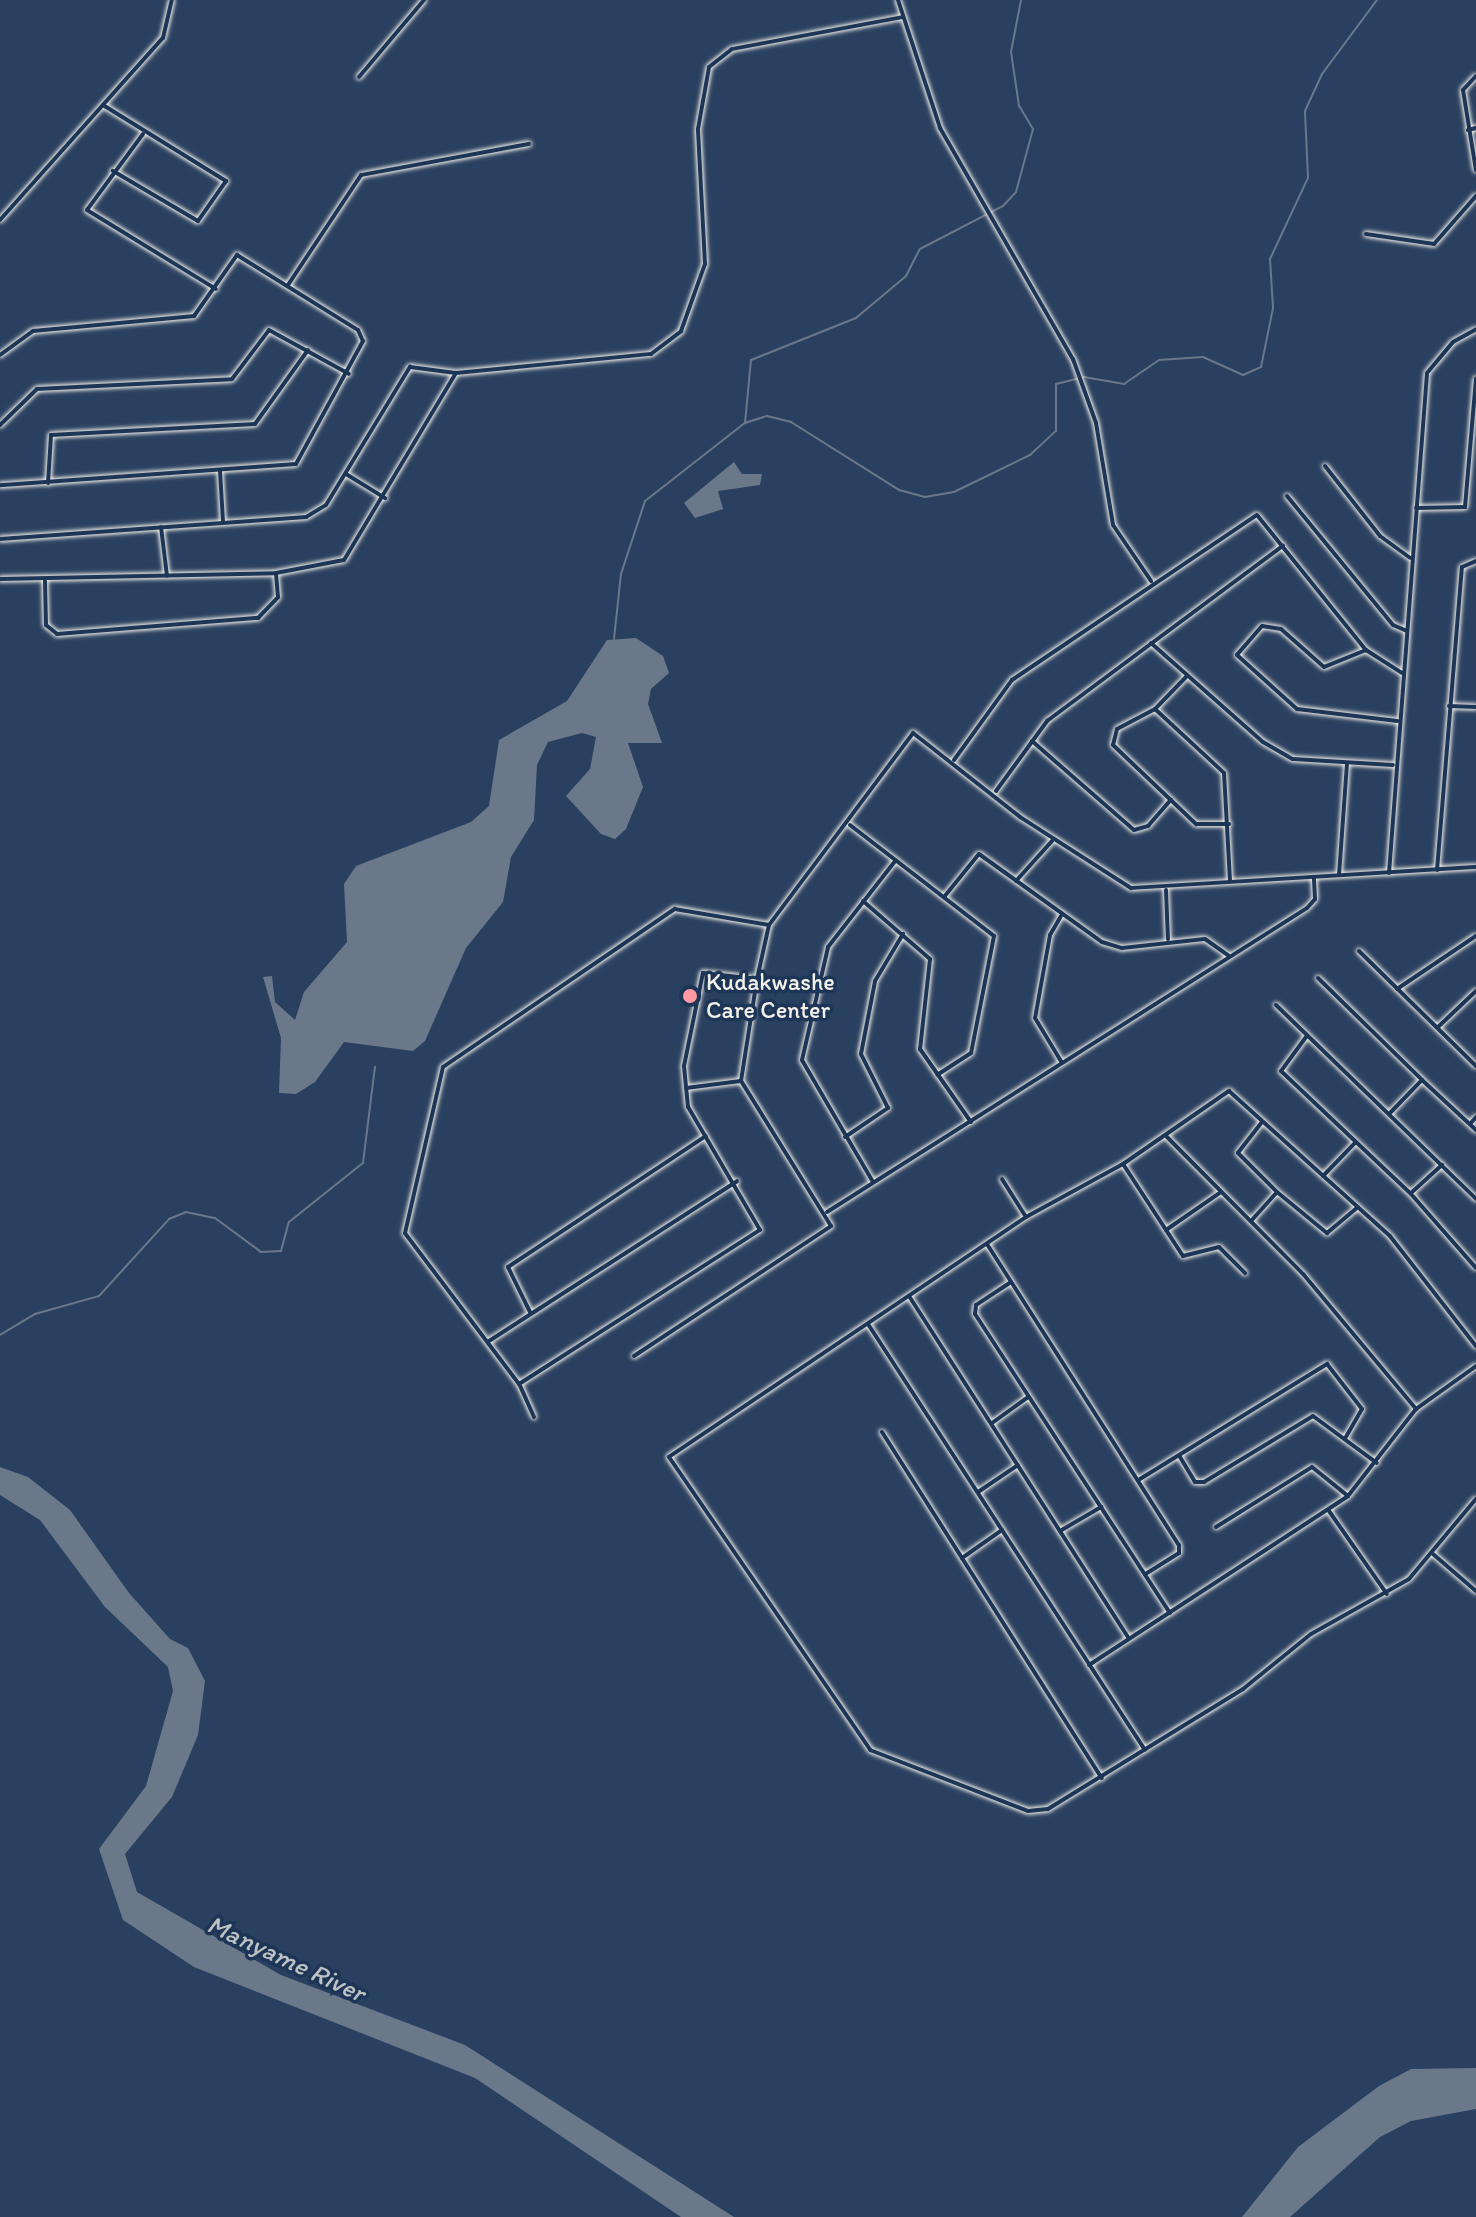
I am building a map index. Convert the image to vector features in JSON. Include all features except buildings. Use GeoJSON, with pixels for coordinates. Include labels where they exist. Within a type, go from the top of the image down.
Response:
{"type":"FeatureCollection","features":[{"type":"Feature","properties":{"kind":"street"},"geometry":{"type":"LineString","coordinates":[[0,220],[163,38],[172,0]]}},
{"type":"Feature","properties":{"kind":"street"},"geometry":{"type":"LineString","coordinates":[[359,77],[424,0]]}},
{"type":"Feature","properties":{"kind":"street"},"geometry":{"type":"LineString","coordinates":[[898,0],[940,128],[1073,359],[1090,398],[1113,525],[1151,581]]}},
{"type":"Feature","properties":{"kind":"street"},"geometry":{"type":"LineString","coordinates":[[0,539],[314,514],[346,474],[410,367],[456,373],[619,359],[667,344],[681,331],[705,264],[698,129],[709,67],[732,49],[903,17]]}},
{"type":"Feature","properties":{"kind":"street"},"geometry":{"type":"LineString","coordinates":[[1476,76],[1463,90],[1476,170]]}},
{"type":"Feature","properties":{"kind":"street"},"geometry":{"type":"LineString","coordinates":[[103,105],[143,134],[226,181],[204,218],[195,221],[113,171]]}},
{"type":"Feature","properties":{"kind":"street"},"geometry":{"type":"LineString","coordinates":[[1468,130],[1476,128]]}},
{"type":"Feature","properties":{"kind":"street"},"geometry":{"type":"LineString","coordinates":[[143,134],[87,210],[216,289]]}},
{"type":"Feature","properties":{"kind":"street"},"geometry":{"type":"LineString","coordinates":[[288,285],[361,175],[529,144]]}},
{"type":"Feature","properties":{"kind":"street"},"geometry":{"type":"LineString","coordinates":[[1366,234],[1434,244],[1476,196]]}},
{"type":"Feature","properties":{"kind":"street"},"geometry":{"type":"LineString","coordinates":[[0,355],[33,331],[184,319],[202,311],[237,255],[361,333],[349,374],[296,464],[0,485]]}},
{"type":"Feature","properties":{"kind":"street"},"geometry":{"type":"LineString","coordinates":[[1389,873],[1393,765],[1429,365],[1476,329]]}},
{"type":"Feature","properties":{"kind":"street"},"geometry":{"type":"LineString","coordinates":[[0,425],[37,389],[232,379],[269,330],[349,374]]}},
{"type":"Feature","properties":{"kind":"street"},"geometry":{"type":"LineString","coordinates":[[48,483],[51,435],[255,424],[308,350]]}},
{"type":"Feature","properties":{"kind":"street"},"geometry":{"type":"LineString","coordinates":[[0,579],[45,581],[276,573],[350,556],[456,373]]}},
{"type":"Feature","properties":{"kind":"street"},"geometry":{"type":"LineString","coordinates":[[1415,508],[1465,507],[1476,378]]}},
{"type":"Feature","properties":{"kind":"street"},"geometry":{"type":"LineString","coordinates":[[1325,466],[1380,536],[1410,558]]}},
{"type":"Feature","properties":{"kind":"street"},"geometry":{"type":"LineString","coordinates":[[220,471],[223,521]]}},
{"type":"Feature","properties":{"kind":"street"},"geometry":{"type":"LineString","coordinates":[[346,474],[385,498]]}},
{"type":"Feature","properties":{"kind":"street"},"geometry":{"type":"LineString","coordinates":[[1287,496],[1393,625],[1407,631]]}},
{"type":"Feature","properties":{"kind":"street"},"geometry":{"type":"LineString","coordinates":[[954,760],[1012,680],[1151,581],[1257,515],[1366,650],[1402,673]]}},
{"type":"Feature","properties":{"kind":"street"},"geometry":{"type":"LineString","coordinates":[[161,527],[167,576]]}},
{"type":"Feature","properties":{"kind":"street"},"geometry":{"type":"LineString","coordinates":[[996,791],[1047,721],[1283,546]]}},
{"type":"Feature","properties":{"kind":"street"},"geometry":{"type":"LineString","coordinates":[[1437,870],[1462,567],[1476,561]]}},
{"type":"Feature","properties":{"kind":"street"},"geometry":{"type":"LineString","coordinates":[[45,581],[46,625],[57,634],[258,618],[278,597],[276,573]]}},
{"type":"Feature","properties":{"kind":"street"},"geometry":{"type":"LineString","coordinates":[[1366,650],[1324,667],[1281,629],[1262,626],[1237,655],[1297,709],[1397,721]]}},
{"type":"Feature","properties":{"kind":"street"},"geometry":{"type":"LineString","coordinates":[[1151,643],[1268,746],[1297,760],[1393,765]]}},
{"type":"Feature","properties":{"kind":"street"},"geometry":{"type":"LineString","coordinates":[[1187,677],[1155,709],[1117,729],[1113,745],[1199,826],[1229,824]]}},
{"type":"Feature","properties":{"kind":"street"},"geometry":{"type":"LineString","coordinates":[[1449,706],[1476,707]]}},
{"type":"Feature","properties":{"kind":"street"},"geometry":{"type":"LineString","coordinates":[[1155,709],[1222,768],[1229,824],[1230,881]]}},
{"type":"Feature","properties":{"kind":"street"},"geometry":{"type":"LineString","coordinates":[[634,1356],[831,1226],[827,1212],[741,1081],[757,979],[769,925],[849,825],[913,733],[996,791],[1052,840],[1124,886],[1166,890],[1230,881],[1476,867]]}},
{"type":"Feature","properties":{"kind":"street"},"geometry":{"type":"LineString","coordinates":[[1032,741],[1134,830],[1148,826],[1171,800]]}},
{"type":"Feature","properties":{"kind":"street"},"geometry":{"type":"LineString","coordinates":[[1339,875],[1347,763]]}},
{"type":"Feature","properties":{"kind":"street"},"geometry":{"type":"LineString","coordinates":[[849,825],[994,936],[971,1053],[937,1075]]}},
{"type":"Feature","properties":{"kind":"street"},"geometry":{"type":"LineString","coordinates":[[1016,881],[1052,840]]}},
{"type":"Feature","properties":{"kind":"street"},"geometry":{"type":"LineString","coordinates":[[944,897],[979,854],[1061,916],[1119,948],[1168,939],[1205,939],[1228,955]]}},
{"type":"Feature","properties":{"kind":"street"},"geometry":{"type":"LineString","coordinates":[[873,1182],[802,1060],[822,959],[896,860]]}},
{"type":"Feature","properties":{"kind":"street"},"geometry":{"type":"LineString","coordinates":[[827,1212],[1228,955],[1307,908],[1315,899],[1314,877]]}},
{"type":"Feature","properties":{"kind":"street"},"geometry":{"type":"LineString","coordinates":[[1166,890],[1168,939]]}},
{"type":"Feature","properties":{"kind":"street"},"geometry":{"type":"LineString","coordinates":[[863,901],[903,934],[933,967],[920,1049],[971,1122]]}},
{"type":"Feature","properties":{"kind":"street"},"geometry":{"type":"LineString","coordinates":[[534,1417],[519,1384],[404,1228],[443,1067],[675,909],[769,925]]}},
{"type":"Feature","properties":{"kind":"street"},"geometry":{"type":"LineString","coordinates":[[1061,916],[1051,931],[1035,1018],[1062,1063]]}},
{"type":"Feature","properties":{"kind":"street"},"geometry":{"type":"LineString","coordinates":[[845,1137],[888,1108],[861,1054],[875,981],[903,934]]}},
{"type":"Feature","properties":{"kind":"street"},"geometry":{"type":"LineString","coordinates":[[1397,989],[1476,936]]}},
{"type":"Feature","properties":{"kind":"street"},"geometry":{"type":"LineString","coordinates":[[1359,951],[1476,1066]]}},
{"type":"Feature","properties":{"kind":"street"},"geometry":{"type":"LineString","coordinates":[[519,1384],[760,1230],[737,1181],[706,1136],[686,1088],[703,973],[757,979]]}},
{"type":"Feature","properties":{"kind":"street"},"geometry":{"type":"LineString","coordinates":[[1318,978],[1476,1130]]}},
{"type":"Feature","properties":{"kind":"street"},"geometry":{"type":"LineString","coordinates":[[1438,1027],[1476,991]]}},
{"type":"Feature","properties":{"kind":"street"},"geometry":{"type":"LineString","coordinates":[[1276,1005],[1476,1199]]}},
{"type":"Feature","properties":{"kind":"street"},"geometry":{"type":"LineString","coordinates":[[1306,1037],[1281,1071],[1411,1194],[1476,1268]]}},
{"type":"Feature","properties":{"kind":"street"},"geometry":{"type":"LineString","coordinates":[[1390,1113],[1422,1080]]}},
{"type":"Feature","properties":{"kind":"street"},"geometry":{"type":"LineString","coordinates":[[686,1088],[741,1081]]}},
{"type":"Feature","properties":{"kind":"street"},"geometry":{"type":"LineString","coordinates":[[1476,1346],[1426,1276],[1358,1207],[1229,1091],[1167,1137],[1026,1217],[669,1457],[864,1746],[1028,1811],[1048,1809],[1102,1778],[1243,1689],[1311,1634],[1387,1594],[1433,1554],[1476,1499]]}},
{"type":"Feature","properties":{"kind":"street"},"geometry":{"type":"LineString","coordinates":[[1470,1124],[1476,1117]]}},
{"type":"Feature","properties":{"kind":"street"},"geometry":{"type":"LineString","coordinates":[[1263,1121],[1238,1153],[1277,1192],[1327,1233],[1358,1207]]}},
{"type":"Feature","properties":{"kind":"street"},"geometry":{"type":"LineString","coordinates":[[530,1313],[508,1267],[706,1136]]}},
{"type":"Feature","properties":{"kind":"street"},"geometry":{"type":"LineString","coordinates":[[1167,1137],[1251,1221],[1416,1409]]}},
{"type":"Feature","properties":{"kind":"street"},"geometry":{"type":"LineString","coordinates":[[1322,1176],[1355,1143]]}},
{"type":"Feature","properties":{"kind":"street"},"geometry":{"type":"LineString","coordinates":[[1123,1164],[1186,1258],[1219,1247],[1245,1273]]}},
{"type":"Feature","properties":{"kind":"street"},"geometry":{"type":"LineString","coordinates":[[1411,1194],[1442,1165]]}},
{"type":"Feature","properties":{"kind":"street"},"geometry":{"type":"LineString","coordinates":[[1002,1179],[1026,1217]]}},
{"type":"Feature","properties":{"kind":"street"},"geometry":{"type":"LineString","coordinates":[[489,1341],[737,1181]]}},
{"type":"Feature","properties":{"kind":"street"},"geometry":{"type":"LineString","coordinates":[[1166,1230],[1221,1192]]}},
{"type":"Feature","properties":{"kind":"street"},"geometry":{"type":"LineString","coordinates":[[1251,1221],[1277,1192]]}},
{"type":"Feature","properties":{"kind":"street"},"geometry":{"type":"LineString","coordinates":[[987,1244],[1140,1479],[1179,1545],[1179,1553],[1145,1574]]}},
{"type":"Feature","properties":{"kind":"street"},"geometry":{"type":"LineString","coordinates":[[1011,1282],[976,1305],[975,1314],[1170,1613]]}},
{"type":"Feature","properties":{"kind":"street"},"geometry":{"type":"LineString","coordinates":[[909,1296],[1129,1639]]}},
{"type":"Feature","properties":{"kind":"street"},"geometry":{"type":"LineString","coordinates":[[868,1324],[1145,1750]]}},
{"type":"Feature","properties":{"kind":"street"},"geometry":{"type":"LineString","coordinates":[[1140,1479],[1327,1364],[1362,1409],[1345,1438]]}},
{"type":"Feature","properties":{"kind":"street"},"geometry":{"type":"LineString","coordinates":[[1089,1665],[1329,1511],[1348,1496],[1377,1463],[1416,1409],[1476,1366]]}},
{"type":"Feature","properties":{"kind":"street"},"geometry":{"type":"LineString","coordinates":[[992,1423],[1028,1397]]}},
{"type":"Feature","properties":{"kind":"street"},"geometry":{"type":"LineString","coordinates":[[1180,1457],[1195,1482],[1204,1482],[1313,1416],[1377,1463]]}},
{"type":"Feature","properties":{"kind":"street"},"geometry":{"type":"LineString","coordinates":[[882,1432],[1102,1778]]}},
{"type":"Feature","properties":{"kind":"street"},"geometry":{"type":"LineString","coordinates":[[978,1492],[1018,1465]]}},
{"type":"Feature","properties":{"kind":"street"},"geometry":{"type":"LineString","coordinates":[[1216,1527],[1312,1467],[1348,1496]]}},
{"type":"Feature","properties":{"kind":"street"},"geometry":{"type":"LineString","coordinates":[[1060,1531],[1101,1507]]}},
{"type":"Feature","properties":{"kind":"street"},"geometry":{"type":"LineString","coordinates":[[1329,1511],[1387,1594]]}},
{"type":"Feature","properties":{"kind":"street"},"geometry":{"type":"LineString","coordinates":[[962,1558],[1002,1530]]}},
{"type":"Feature","properties":{"kind":"street"},"geometry":{"type":"LineString","coordinates":[[1433,1554],[1476,1591]]}},
{"type":"Feature","properties":{"kind":"water"},"geometry":{"type":"Polygon","coordinates":[[[734,462],[742,474],[762,474],[760,485],[718,491],[723,509],[695,518],[684,503],[734,462]]]}},
{"type":"Feature","properties":{"kind":"water"},"geometry":{"type":"Polygon","coordinates":[[[636,638],[663,656],[669,673],[651,689],[648,704],[662,743],[628,743],[643,787],[626,829],[615,839],[601,834],[566,796],[590,769],[596,737],[582,733],[548,742],[537,765],[534,820],[511,857],[503,902],[466,948],[425,1041],[413,1051],[344,1042],[315,1082],[296,1094],[279,1093],[281,1038],[263,977],[272,976],[275,1002],[295,1020],[304,992],[347,942],[344,884],[356,866],[471,822],[489,806],[499,740],[567,701],[607,640],[636,638]]]}},
{"type":"Feature","properties":{"kind":"water"},"geometry":{"type":"Polygon","coordinates":[[[0,1467],[28,1477],[70,1510],[129,1593],[170,1639],[188,1648],[205,1681],[198,1735],[172,1797],[125,1854],[137,1892],[281,1975],[465,2045],[734,2217],[681,2217],[475,2078],[194,1967],[123,1920],[99,1849],[146,1786],[173,1691],[168,1667],[105,1607],[40,1520],[0,1495],[0,1467]]]}},
{"type":"Feature","properties":{"kind":"water"},"geometry":{"type":"Polygon","coordinates":[[[1476,2068],[1476,2109],[1411,2121],[1380,2137],[1290,2217],[1242,2217],[1298,2147],[1379,2086],[1411,2069],[1476,2068]]]}},
{"type":"Feature","properties":{"kind":"waterway"},"geometry":{"type":"LineString","coordinates":[[745,423],[751,360],[856,318],[906,276],[920,249],[1003,206],[1016,192],[1033,129],[1019,106],[1011,52],[1021,0]]}},
{"type":"Feature","properties":{"kind":"waterway"},"geometry":{"type":"LineString","coordinates":[[614,639],[621,574],[645,501],[745,423],[767,416],[791,422],[899,490],[925,497],[954,492],[1030,455],[1056,431],[1056,384],[1084,377],[1124,384],[1159,360],[1203,357],[1243,375],[1261,367],[1273,308],[1270,259],[1308,178],[1305,111],[1322,74],[1377,0]]}},
{"type":"Feature","properties":{"kind":"waterway"},"geometry":{"type":"LineString","coordinates":[[0,1335],[35,1314],[99,1296],[169,1219],[186,1212],[215,1218],[261,1252],[281,1251],[289,1222],[363,1163],[375,1067]]}},
{"type":"Feature","properties":{"kind":"place","name":"Kudakwashe Care Center"},"geometry":{"type":"Point","coordinates":[690,996]}},
{"type":"Feature","properties":{"kind":"water label","name":"Manyame River"},"geometry":{"type":"Point","coordinates":[286,1959]}}]}
